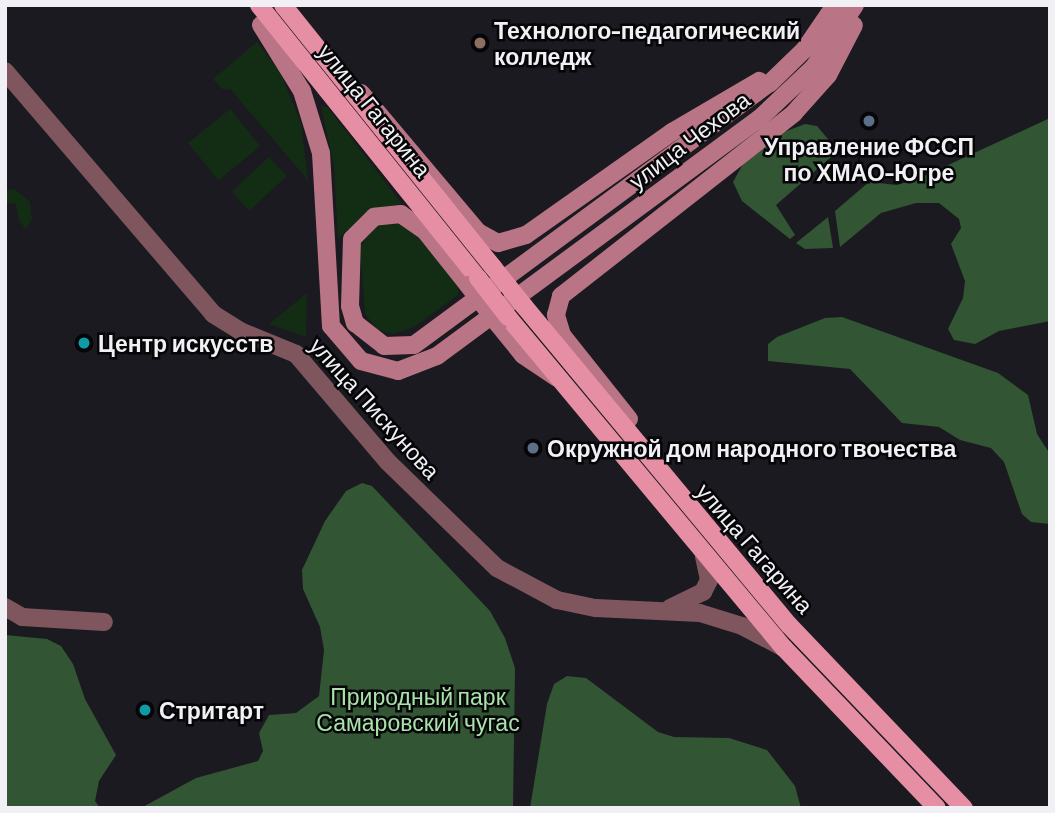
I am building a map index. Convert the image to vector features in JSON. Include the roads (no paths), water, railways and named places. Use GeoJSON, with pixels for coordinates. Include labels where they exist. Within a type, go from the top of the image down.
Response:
{"type":"FeatureCollection","features":[{"type":"Feature","properties":{"kind":"main road"},"geometry":{"type":"LineString","coordinates":[[247,5],[261,25],[323,84]]}},
{"type":"Feature","properties":{"kind":"main road","name":"улица Гагарина"},"geometry":{"type":"LineString","coordinates":[[259,5],[323,84],[503,320],[556,377],[784,648],[937,808]]}},
{"type":"Feature","properties":{"kind":"main road","name":"улица Гагарина"},"geometry":{"type":"LineString","coordinates":[[283,5],[493,267],[526,298],[658,472],[846,689],[964,808]]}},
{"type":"Feature","properties":{"kind":"main road","name":"улица Чехова"},"geometry":{"type":"LineString","coordinates":[[472,277],[425,231],[401,215],[384,214],[365,222],[352,239],[352,315],[360,331],[377,343],[403,348],[424,340],[755,95],[805,49],[835,5]]}},
{"type":"Feature","properties":{"kind":"main road","name":"улица Чехова"},"geometry":{"type":"LineString","coordinates":[[261,25],[302,91],[318,140],[326,188],[328,316],[335,334],[350,353],[384,369],[410,369],[437,356],[526,298],[780,101],[827,51],[855,5]]}},
{"type":"Feature","properties":{"kind":"main road"},"geometry":{"type":"LineString","coordinates":[[658,472],[635,427],[562,335],[556,320],[557,304],[577,281],[794,113],[840,57],[862,5]]}},
{"type":"Feature","properties":{"kind":"main road"},"geometry":{"type":"LineString","coordinates":[[338,72],[379,111],[486,239],[498,243],[519,239],[672,132],[805,49]]}},
{"type":"Feature","properties":{"kind":"main road"},"geometry":{"type":"LineString","coordinates":[[416,170],[455,204]]}},
{"type":"Feature","properties":{"kind":"street","name":"улица Пискунова"},"geometry":{"type":"LineString","coordinates":[[6,73],[213,314],[240,331],[296,354],[387,462],[482,556],[514,579],[557,600],[596,608],[667,609],[732,622],[784,648]]}},
{"type":"Feature","properties":{"kind":"street","name":"улица Пискунова"},"geometry":{"type":"LineString","coordinates":[[667,609],[703,592],[709,580],[704,556]]}},
{"type":"Feature","properties":{"kind":"street"},"geometry":{"type":"LineString","coordinates":[[5,607],[22,617],[104,622]]}},
{"type":"Feature","properties":{"kind":"place","name":"Технолого-педагогический колледж"},"geometry":{"type":"Point","coordinates":[480,43]}},
{"type":"Feature","properties":{"kind":"place","name":"Управление ФССП по ХМАО-Югре"},"geometry":{"type":"Point","coordinates":[869,121]}},
{"type":"Feature","properties":{"kind":"place","name":"Центр искусств"},"geometry":{"type":"Point","coordinates":[84,343]}},
{"type":"Feature","properties":{"kind":"place","name":"Окружной дом народного твочества"},"geometry":{"type":"Point","coordinates":[533,448]}},
{"type":"Feature","properties":{"kind":"place","name":"Стритарт"},"geometry":{"type":"Point","coordinates":[145,710]}},
{"type":"Feature","properties":{"kind":"park label","name":"Природный парк Самаровский чугас"},"geometry":{"type":"Point","coordinates":[418,709]}}]}
